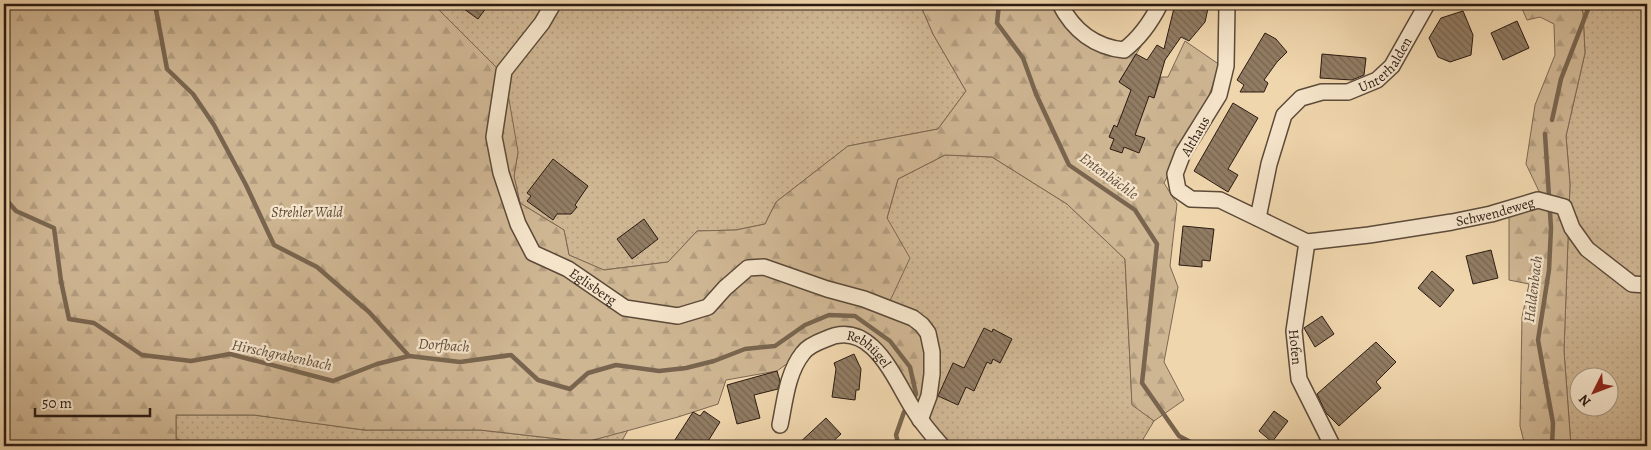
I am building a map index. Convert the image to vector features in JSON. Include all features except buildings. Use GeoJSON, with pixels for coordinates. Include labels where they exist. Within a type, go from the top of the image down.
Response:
{"type":"FeatureCollection","features":[{"type":"Feature","properties":{"kind":"street","name":"Eglisberg"},"geometry":{"type":"LineString","coordinates":[[553,4],[542,23],[504,71],[494,137],[501,172],[518,224],[533,253],[568,269],[625,308],[678,316],[708,307],[725,288],[748,268],[764,267],[827,289],[864,299],[912,318],[922,325],[928,333],[932,352],[929,396],[913,408]]}},
{"type":"Feature","properties":{"kind":"street"},"geometry":{"type":"LineString","coordinates":[[1060,4],[1080,32],[1109,48],[1124,50],[1149,25],[1160,4]]}},
{"type":"Feature","properties":{"kind":"street","name":"Althaus"},"geometry":{"type":"LineString","coordinates":[[1227,4],[1226,66],[1219,95],[1183,153],[1175,174],[1178,190],[1191,199],[1220,200],[1307,242]]}},
{"type":"Feature","properties":{"kind":"street","name":"Unterhalden"},"geometry":{"type":"LineString","coordinates":[[1258,218],[1269,164],[1284,115],[1301,98],[1322,92],[1348,92],[1377,80],[1392,66],[1427,4]]}},
{"type":"Feature","properties":{"kind":"street","name":"Schwendeweg"},"geometry":{"type":"LineString","coordinates":[[1307,242],[1452,222],[1491,214],[1538,200],[1564,207],[1572,228],[1588,248],[1632,284],[1647,285]]}},
{"type":"Feature","properties":{"kind":"street","name":"Hofen"},"geometry":{"type":"LineString","coordinates":[[1307,242],[1294,331],[1299,378],[1331,443],[1330,446]]}},
{"type":"Feature","properties":{"kind":"street","name":"Rebhügel"},"geometry":{"type":"LineString","coordinates":[[780,425],[789,379],[803,352],[830,336],[849,335],[865,341],[876,350],[891,369],[925,428],[942,446]]}},
{"type":"Feature","properties":{"kind":"green space","name":"Strehler Wald"},"geometry":{"type":"Polygon","coordinates":[[[4,4],[416,4],[438,9],[505,76],[518,152],[514,176],[520,203],[564,230],[569,255],[604,270],[668,262],[697,231],[736,230],[765,224],[776,202],[848,146],[938,129],[966,91],[933,34],[920,4],[1060,4],[1109,48],[1146,38],[1119,82],[1142,97],[1145,94],[1154,98],[1161,77],[1168,77],[1185,41],[1220,65],[1208,98],[1164,183],[1177,204],[1170,266],[1178,287],[1164,362],[1184,400],[1154,421],[1132,405],[1125,259],[1067,204],[992,157],[945,155],[898,179],[887,218],[910,258],[889,303],[928,333],[932,352],[920,420],[891,369],[849,335],[803,352],[777,371],[726,380],[718,404],[586,442],[480,430],[364,430],[254,415],[176,415],[176,439],[198,446],[4,446],[4,4]]]}},
{"type":"Feature","properties":{"kind":"green space"},"geometry":{"type":"Polygon","coordinates":[[[416,4],[920,4],[933,34],[966,91],[938,129],[848,146],[776,202],[765,224],[736,230],[697,231],[668,262],[603,270],[569,255],[564,230],[520,203],[514,176],[518,152],[438,9],[416,4]]]}},
{"type":"Feature","properties":{"kind":"green space"},"geometry":{"type":"Polygon","coordinates":[[[1520,4],[1580,4],[1583,13],[1585,53],[1566,136],[1570,184],[1564,351],[1571,446],[1525,446],[1520,426],[1522,317],[1529,284],[1509,280],[1509,216],[1546,206],[1526,164],[1535,105],[1555,55],[1554,24],[1540,17],[1527,20],[1520,4]]]}},
{"type":"Feature","properties":{"kind":"green space"},"geometry":{"type":"Polygon","coordinates":[[[1580,4],[1647,4],[1647,446],[1571,446],[1569,418],[1618,418],[1618,368],[1568,368],[1568,405],[1564,351],[1570,184],[1566,136],[1585,53],[1583,13],[1580,4]]]}},
{"type":"Feature","properties":{"kind":"green space"},"geometry":{"type":"Polygon","coordinates":[[[945,155],[992,157],[1067,204],[1125,259],[1132,404],[1154,421],[1139,446],[947,446],[920,420],[889,303],[887,218],[898,179],[945,155]]]}},
{"type":"Feature","properties":{"kind":"green space"},"geometry":{"type":"Polygon","coordinates":[[[176,415],[254,415],[364,430],[480,430],[586,442],[628,430],[619,446],[198,446],[176,439],[176,415]]]}},
{"type":"Feature","properties":{"kind":"waterway","name":"Dorfbach"},"geometry":{"type":"LineString","coordinates":[[155,4],[167,69],[193,94],[214,125],[246,185],[274,245],[317,267],[369,312],[409,356],[460,362],[511,355],[538,380],[570,389],[588,373],[616,365],[659,371],[686,368],[714,361],[745,349],[775,346],[805,325],[829,315],[855,316],[890,341],[910,367],[916,394],[912,400]]}},
{"type":"Feature","properties":{"kind":"waterway","name":"Entenbächle"},"geometry":{"type":"LineString","coordinates":[[999,4],[997,23],[1023,58],[1036,94],[1069,165],[1135,210],[1157,244],[1142,383],[1179,436],[1198,446]]}},
{"type":"Feature","properties":{"kind":"waterway","name":"Haldenbach"},"geometry":{"type":"LineString","coordinates":[[1552,120],[1561,79],[1590,4]]}},
{"type":"Feature","properties":{"kind":"waterway","name":"Haldenbach"},"geometry":{"type":"LineString","coordinates":[[1545,134],[1551,228],[1549,270],[1538,340],[1553,423],[1552,446]]}},
{"type":"Feature","properties":{"kind":"waterway","name":"Hirschgrabenbach"},"geometry":{"type":"LineString","coordinates":[[4,197],[16,211],[54,228],[61,281],[69,319],[94,323],[142,355],[191,361],[230,354],[333,381],[377,364],[409,356]]}},
{"type":"Feature","properties":{"kind":"waterway","name":"Dorfbach"},"geometry":{"type":"LineString","coordinates":[[899,446],[896,435],[904,412],[908,407]]}}]}
